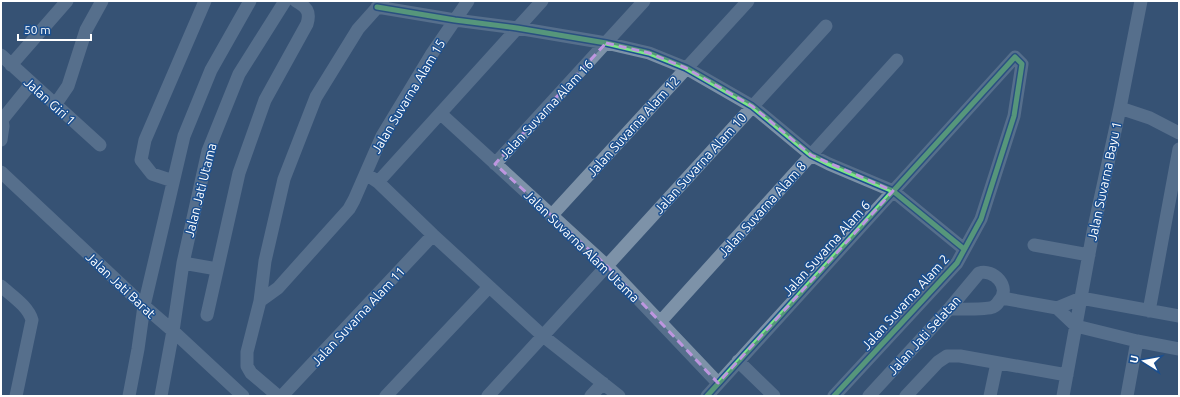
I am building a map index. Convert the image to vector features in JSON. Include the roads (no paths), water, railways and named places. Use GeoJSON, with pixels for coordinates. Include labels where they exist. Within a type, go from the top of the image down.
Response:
{"type":"FeatureCollection","features":[{"type":"Feature","properties":{"kind":"street"},"geometry":{"type":"LineString","coordinates":[[11,65],[67,1]]}},
{"type":"Feature","properties":{"kind":"street"},"geometry":{"type":"LineString","coordinates":[[55,105],[68,86],[86,30],[102,1]]}},
{"type":"Feature","properties":{"kind":"street"},"geometry":{"type":"LineString","coordinates":[[174,181],[152,174],[141,160],[145,140],[205,1]]}},
{"type":"Feature","properties":{"kind":"street"},"geometry":{"type":"LineString","coordinates":[[130,393],[144,306],[184,136],[211,70],[250,1]]}},
{"type":"Feature","properties":{"kind":"street","name":"Jalan Jati Utama"},"geometry":{"type":"LineString","coordinates":[[161,396],[173,331],[183,263],[208,151],[239,74],[285,1]]}},
{"type":"Feature","properties":{"kind":"street"},"geometry":{"type":"LineString","coordinates":[[207,315],[239,173],[265,100],[309,18],[305,7],[296,1]]}},
{"type":"Feature","properties":{"kind":"street","name":"Jalan Suvarna Alam 15"},"geometry":{"type":"LineString","coordinates":[[260,301],[278,288],[349,209],[382,136],[430,55],[468,1]]}},
{"type":"Feature","properties":{"kind":"street","name":"Jalan Suvarna Alam 15"},"geometry":{"type":"LineString","coordinates":[[378,182],[542,1]]}},
{"type":"Feature","properties":{"kind":"street","name":"Jalan Suvarna Alam 16"},"geometry":{"type":"LineString","coordinates":[[495,164],[644,1]]}},
{"type":"Feature","properties":{"kind":"street","name":"Jalan Suvarna Alam 12"},"geometry":{"type":"LineString","coordinates":[[551,216],[748,1]]}},
{"type":"Feature","properties":{"kind":"street","name":"Jalan Suvarna Bayu 1"},"geometry":{"type":"LineString","coordinates":[[1063,396],[1089,255],[1141,1]]}},
{"type":"Feature","properties":{"kind":"street"},"geometry":{"type":"LineString","coordinates":[[278,396],[251,373],[247,366],[247,352],[260,301],[265,261],[284,179],[316,98],[358,29],[380,4],[455,20],[517,28],[606,43],[650,53],[686,68],[752,106],[811,155],[892,191],[964,249]]}},
{"type":"Feature","properties":{"kind":"street","name":"Jalan Suvarna Alam 10"},"geometry":{"type":"LineString","coordinates":[[488,396],[826,26]]}},
{"type":"Feature","properties":{"kind":"street","name":"Jalan Giri 1"},"geometry":{"type":"LineString","coordinates":[[1,55],[100,145]]}},
{"type":"Feature","properties":{"kind":"street","name":"Jalan Suvarna Alam 6"},"geometry":{"type":"LineString","coordinates":[[706,396],[1015,57]]}},
{"type":"Feature","properties":{"kind":"street","name":"Jalan Suvarna Alam 2"},"geometry":{"type":"LineString","coordinates":[[834,396],[957,263],[981,219],[1014,116],[1022,64],[1015,57]]}},
{"type":"Feature","properties":{"kind":"street","name":"Jalan Suvarna Alam 8"},"geometry":{"type":"LineString","coordinates":[[660,322],[897,60]]}},
{"type":"Feature","properties":{"kind":"street"},"geometry":{"type":"LineString","coordinates":[[1,140],[3,126],[2,120],[32,84]]}},
{"type":"Feature","properties":{"kind":"street"},"geometry":{"type":"LineString","coordinates":[[1120,108],[1150,118],[1179,133]]}},
{"type":"Feature","properties":{"kind":"street","name":"Jalan Suvarna Alam Utama"},"geometry":{"type":"LineString","coordinates":[[441,114],[607,266],[718,383]]}},
{"type":"Feature","properties":{"kind":"street"},"geometry":{"type":"LineString","coordinates":[[1149,311],[1179,149]]}},
{"type":"Feature","properties":{"kind":"street","name":"Jalan Jati Barat"},"geometry":{"type":"LineString","coordinates":[[1,172],[144,306],[243,396]]}},
{"type":"Feature","properties":{"kind":"street"},"geometry":{"type":"LineString","coordinates":[[366,174],[378,182],[433,236],[542,336],[619,396]]}},
{"type":"Feature","properties":{"kind":"street","name":"Jalan Suvarna Alam 11"},"geometry":{"type":"LineString","coordinates":[[282,396],[433,236]]}},
{"type":"Feature","properties":{"kind":"street","name":"Jalan Suvarna Bayu 1"},"geometry":{"type":"LineString","coordinates":[[1034,245],[1089,255]]}},
{"type":"Feature","properties":{"kind":"street"},"geometry":{"type":"LineString","coordinates":[[183,263],[217,269]]}},
{"type":"Feature","properties":{"kind":"street","name":"Jalan Jati Selatan"},"geometry":{"type":"LineString","coordinates":[[868,396],[949,309],[979,273],[983,272],[991,274],[1003,285],[1004,292],[1002,298]]}},
{"type":"Feature","properties":{"kind":"street"},"geometry":{"type":"LineString","coordinates":[[1,286],[27,309],[32,320],[16,396]]}},
{"type":"Feature","properties":{"kind":"street"},"geometry":{"type":"LineString","coordinates":[[386,396],[489,287]]}},
{"type":"Feature","properties":{"kind":"street"},"geometry":{"type":"LineString","coordinates":[[949,309],[993,307],[1002,298],[1057,308],[1081,298],[1179,316]]}},
{"type":"Feature","properties":{"kind":"street"},"geometry":{"type":"LineString","coordinates":[[1057,308],[1076,326],[1137,341],[1179,349]]}},
{"type":"Feature","properties":{"kind":"street"},"geometry":{"type":"LineString","coordinates":[[1127,396],[1137,341]]}},
{"type":"Feature","properties":{"kind":"street"},"geometry":{"type":"LineString","coordinates":[[906,396],[938,362],[946,356],[960,356],[1067,375]]}},
{"type":"Feature","properties":{"kind":"street"},"geometry":{"type":"LineString","coordinates":[[738,361],[774,396]]}},
{"type":"Feature","properties":{"kind":"street"},"geometry":{"type":"LineString","coordinates":[[990,396],[997,363]]}},
{"type":"Feature","properties":{"kind":"street"},"geometry":{"type":"LineString","coordinates":[[591,396],[603,384]]}}]}
